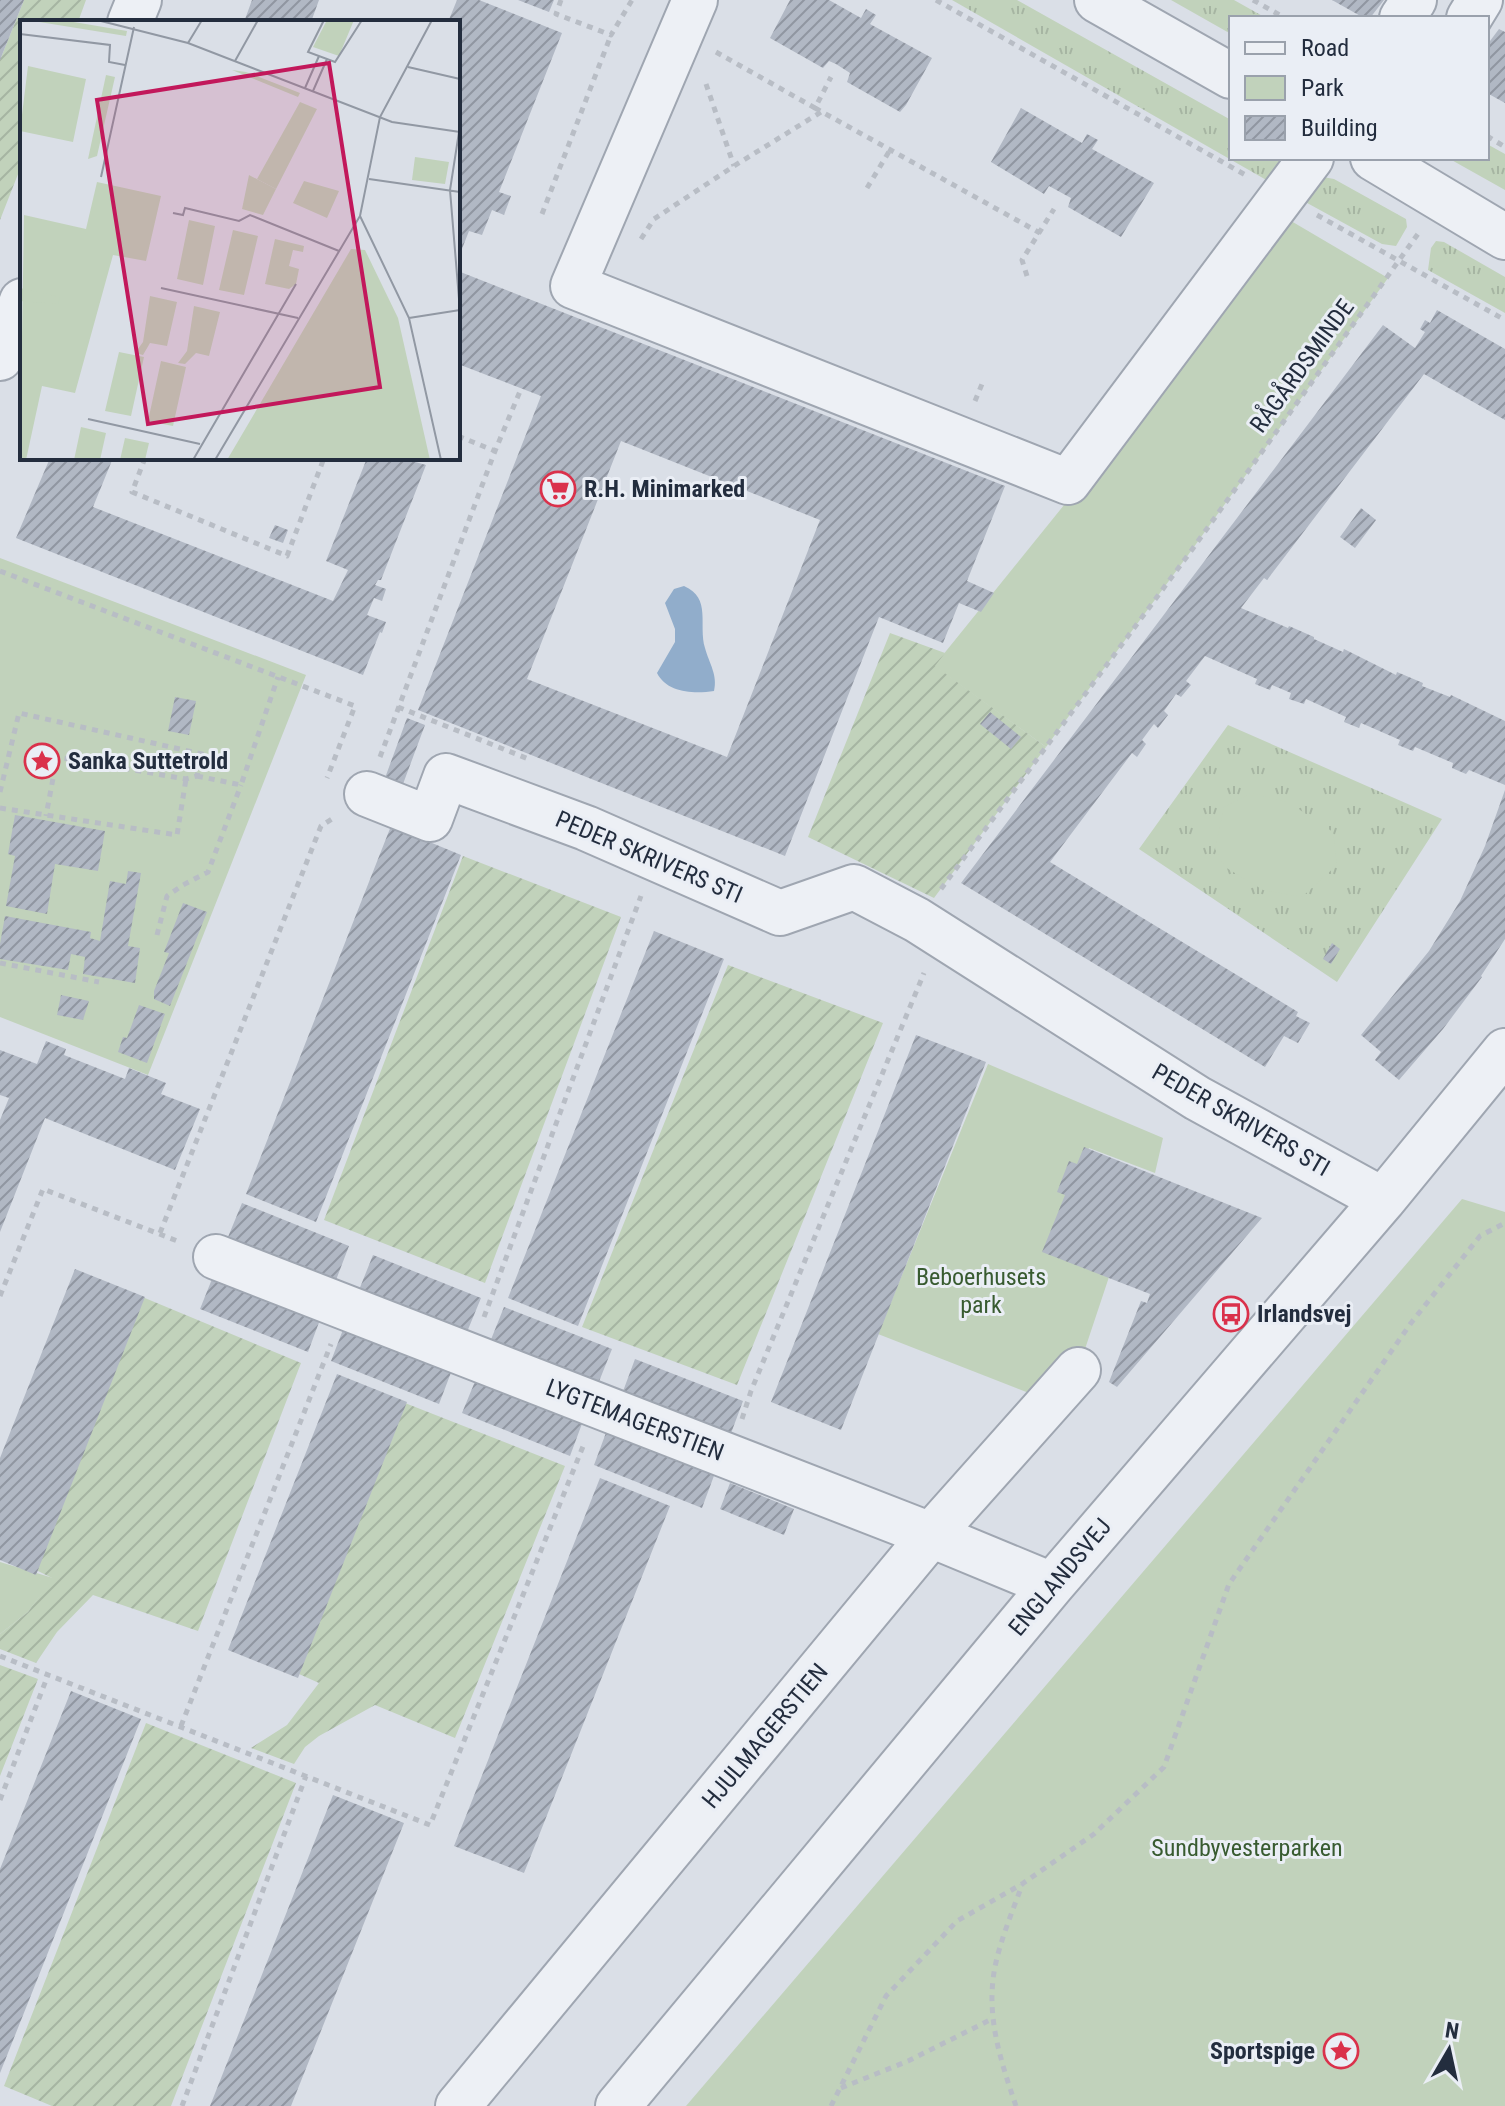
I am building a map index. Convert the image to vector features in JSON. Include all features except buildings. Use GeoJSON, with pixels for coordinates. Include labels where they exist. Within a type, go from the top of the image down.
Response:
{"type":"FeatureCollection","features":[{"type":"Feature","properties":{"kind":"street"},"geometry":{"type":"LineString","coordinates":[[131,20],[139,0]]}},
{"type":"Feature","properties":{"kind":"street"},"geometry":{"type":"LineString","coordinates":[[695,0],[573,286],[1068,482],[1310,160]]}},
{"type":"Feature","properties":{"kind":"street"},"geometry":{"type":"LineString","coordinates":[[1097,0],[1229,75]]}},
{"type":"Feature","properties":{"kind":"street"},"geometry":{"type":"LineString","coordinates":[[1379,160],[1505,237]]}},
{"type":"Feature","properties":{"kind":"street"},"geometry":{"type":"LineString","coordinates":[[0,358],[20,306]]}},
{"type":"Feature","properties":{"kind":"street","name":"PEDER SKRIVERS STI"},"geometry":{"type":"LineString","coordinates":[[367,794],[430,819],[446,776],[586,828],[780,913],[854,887],[928,928],[1197,1098],[1383,1200]]}},
{"type":"Feature","properties":{"kind":"street","name":"ENGLANDSVEJ"},"geometry":{"type":"LineString","coordinates":[[618,2106],[1052,1585],[1383,1200],[1505,1051]]}},
{"type":"Feature","properties":{"kind":"street","name":"LYGTEMAGERSTIEN"},"geometry":{"type":"LineString","coordinates":[[216,1257],[1052,1585]]}},
{"type":"Feature","properties":{"kind":"street","name":"HJULMAGERSTIEN"},"geometry":{"type":"LineString","coordinates":[[458,2106],[931,1535],[1078,1370]]}},
{"type":"Feature","properties":{"kind":"path"},"geometry":{"type":"LineString","coordinates":[[561,0],[556,14],[611,35]]}},
{"type":"Feature","properties":{"kind":"path"},"geometry":{"type":"LineString","coordinates":[[542,214],[611,35],[632,0]]}},
{"type":"Feature","properties":{"kind":"path"},"geometry":{"type":"LineString","coordinates":[[936,0],[1505,320]]}},
{"type":"Feature","properties":{"kind":"path"},"geometry":{"type":"LineString","coordinates":[[1253,0],[1281,16]]}},
{"type":"Feature","properties":{"kind":"path"},"geometry":{"type":"LineString","coordinates":[[709,49],[1040,233]]}},
{"type":"Feature","properties":{"kind":"path"},"geometry":{"type":"LineString","coordinates":[[707,74],[705,87],[734,166]]}},
{"type":"Feature","properties":{"kind":"path"},"geometry":{"type":"LineString","coordinates":[[815,108],[831,77]]}},
{"type":"Feature","properties":{"kind":"path"},"geometry":{"type":"LineString","coordinates":[[635,246],[654,219],[822,112]]}},
{"type":"Feature","properties":{"kind":"path"},"geometry":{"type":"LineString","coordinates":[[867,188],[890,150]]}},
{"type":"Feature","properties":{"kind":"path","name":"RÅGÅRDSMINDE"},"geometry":{"type":"LineString","coordinates":[[730,1457],[751,1391],[928,928],[1441,200]]}},
{"type":"Feature","properties":{"kind":"path"},"geometry":{"type":"LineString","coordinates":[[1027,276],[1022,260],[1054,209]]}},
{"type":"Feature","properties":{"kind":"path"},"geometry":{"type":"LineString","coordinates":[[160,1233],[321,826],[367,794],[521,389]]}},
{"type":"Feature","properties":{"kind":"path"},"geometry":{"type":"LineString","coordinates":[[460,437],[495,451]]}},
{"type":"Feature","properties":{"kind":"path"},"geometry":{"type":"LineString","coordinates":[[144,460],[132,492],[287,556],[323,460]]}},
{"type":"Feature","properties":{"kind":"path"},"geometry":{"type":"LineString","coordinates":[[0,571],[355,706],[326,779],[367,794]]}},
{"type":"Feature","properties":{"kind":"path"},"geometry":{"type":"LineString","coordinates":[[157,935],[167,896],[208,872],[278,677]]}},
{"type":"Feature","properties":{"kind":"path"},"geometry":{"type":"LineString","coordinates":[[0,792],[19,713],[202,754],[197,776]]}},
{"type":"Feature","properties":{"kind":"path"},"geometry":{"type":"LineString","coordinates":[[46,816],[57,757],[241,785]]}},
{"type":"Feature","properties":{"kind":"path"},"geometry":{"type":"LineString","coordinates":[[0,808],[177,835],[186,779]]}},
{"type":"Feature","properties":{"kind":"path"},"geometry":{"type":"LineString","coordinates":[[469,1356],[655,857]]}},
{"type":"Feature","properties":{"kind":"path"},"geometry":{"type":"LineString","coordinates":[[0,963],[99,982]]}},
{"type":"Feature","properties":{"kind":"path"},"geometry":{"type":"LineString","coordinates":[[0,1296],[43,1189],[216,1257]]}},
{"type":"Feature","properties":{"kind":"path"},"geometry":{"type":"LineString","coordinates":[[831,2106],[886,1996],[957,1921],[1022,1884],[1094,1834],[1164,1767],[1229,1584],[1411,1323],[1480,1236],[1505,1223]]}},
{"type":"Feature","properties":{"kind":"path"},"geometry":{"type":"LineString","coordinates":[[181,1726],[345,1307]]}},
{"type":"Feature","properties":{"kind":"path"},"geometry":{"type":"LineString","coordinates":[[0,1656],[430,1825],[600,1406]]}},
{"type":"Feature","properties":{"kind":"path"},"geometry":{"type":"LineString","coordinates":[[0,1800],[48,1675]]}},
{"type":"Feature","properties":{"kind":"path"},"geometry":{"type":"LineString","coordinates":[[182,2106],[306,1776]]}},
{"type":"Feature","properties":{"kind":"path"},"geometry":{"type":"LineString","coordinates":[[1016,2106],[992,2019],[993,1978],[1022,1884]]}},
{"type":"Feature","properties":{"kind":"path"},"geometry":{"type":"LineString","coordinates":[[841,2088],[908,2061],[992,2019]]}},
{"type":"Feature","properties":{"kind":"green space"},"geometry":{"type":"Polygon","coordinates":[[[24,0],[86,0],[79,20],[20,20],[20,169],[0,220],[0,60],[24,0]]]}},
{"type":"Feature","properties":{"kind":"green space"},"geometry":{"type":"Polygon","coordinates":[[[952,0],[1017,0],[1229,119],[1229,159],[952,0]]]}},
{"type":"Feature","properties":{"kind":"green space"},"geometry":{"type":"Polygon","coordinates":[[[1171,0],[1234,0],[1262,16],[1229,16],[1229,33],[1171,0]]]}},
{"type":"Feature","properties":{"kind":"green space"},"geometry":{"type":"Polygon","coordinates":[[[1489,145],[1505,154],[1505,190],[1452,160],[1489,160],[1489,145]]]}},
{"type":"Feature","properties":{"kind":"green space"},"geometry":{"type":"Polygon","coordinates":[[[1231,160],[1292,160],[1275,185],[1231,160]]]}},
{"type":"Feature","properties":{"kind":"green space"},"geometry":{"type":"Polygon","coordinates":[[[1323,177],[1334,179],[1406,219],[1407,227],[1396,246],[1382,244],[1298,198],[1323,177]]]}},
{"type":"Feature","properties":{"kind":"green space"},"geometry":{"type":"Polygon","coordinates":[[[1286,218],[1388,278],[1046,747],[934,666],[1081,484],[1286,218]]]}},
{"type":"Feature","properties":{"kind":"green space"},"geometry":{"type":"Polygon","coordinates":[[[1436,241],[1444,242],[1505,277],[1505,313],[1428,270],[1431,248],[1436,241]]]}},
{"type":"Feature","properties":{"kind":"green space"},"geometry":{"type":"Polygon","coordinates":[[[0,558],[306,675],[148,1075],[0,1017],[0,558]]]}},
{"type":"Feature","properties":{"kind":"green space"},"geometry":{"type":"Polygon","coordinates":[[[890,633],[945,653],[935,666],[1046,747],[934,898],[808,837],[890,633]]]}},
{"type":"Feature","properties":{"kind":"green space"},"geometry":{"type":"Polygon","coordinates":[[[1228,725],[1442,819],[1337,982],[1139,849],[1228,725]]]}},
{"type":"Feature","properties":{"kind":"green space"},"geometry":{"type":"Polygon","coordinates":[[[1251,793],[1288,802],[1333,832],[1337,865],[1302,897],[1263,890],[1225,867],[1215,849],[1224,807],[1251,793]]]}},
{"type":"Feature","properties":{"kind":"green space"},"geometry":{"type":"Polygon","coordinates":[[[463,856],[621,917],[485,1283],[324,1220],[463,856]]]}},
{"type":"Feature","properties":{"kind":"green space"},"geometry":{"type":"Polygon","coordinates":[[[728,965],[883,1023],[737,1385],[582,1327],[728,965]]]}},
{"type":"Feature","properties":{"kind":"green space","name":"Beboerhusets park"},"geometry":{"type":"Polygon","coordinates":[[[988,1064],[1163,1138],[1155,1173],[1089,1148],[1048,1251],[1109,1277],[1078,1370],[1029,1393],[878,1334],[988,1064]]]}},
{"type":"Feature","properties":{"kind":"green space","name":"Sundbyvesterparken"},"geometry":{"type":"Polygon","coordinates":[[[1462,1199],[1505,1212],[1505,2106],[686,2106],[1462,1199]]]}},
{"type":"Feature","properties":{"kind":"green space"},"geometry":{"type":"Polygon","coordinates":[[[140,1296],[301,1363],[198,1631],[93,1595],[57,1632],[36,1663],[0,1649],[0,1634],[28,1612],[52,1578],[34,1569],[140,1296]]]}},
{"type":"Feature","properties":{"kind":"green space"},"geometry":{"type":"Polygon","coordinates":[[[405,1403],[565,1466],[455,1738],[375,1705],[319,1736],[305,1747],[294,1764],[251,1748],[287,1725],[319,1683],[299,1674],[405,1403]]]}},
{"type":"Feature","properties":{"kind":"green space"},"geometry":{"type":"Polygon","coordinates":[[[0,1562],[53,1578],[28,1612],[0,1634],[0,1562]]]}},
{"type":"Feature","properties":{"kind":"green space"},"geometry":{"type":"Polygon","coordinates":[[[0,1665],[38,1679],[0,1776],[0,1665]]]}},
{"type":"Feature","properties":{"kind":"green space"},"geometry":{"type":"Polygon","coordinates":[[[146,1723],[296,1783],[171,2106],[52,2106],[4,2086],[146,1723]]]}},
{"type":"Feature","properties":{"kind":"water"},"geometry":{"type":"Polygon","coordinates":[[[684,586],[693,591],[701,605],[703,639],[714,674],[714,691],[690,692],[674,688],[657,673],[675,642],[675,629],[665,603],[674,589],[684,586]]]}},
{"type":"Feature","properties":{"kind":"place","name":"R.H. Minimarked"},"geometry":{"type":"Point","coordinates":[558,489]}},
{"type":"Feature","properties":{"kind":"place","name":"Sanka Suttetrold"},"geometry":{"type":"Point","coordinates":[42,761]}},
{"type":"Feature","properties":{"kind":"place","name":"Irlandsvej"},"geometry":{"type":"Point","coordinates":[1231,1314]}},
{"type":"Feature","properties":{"kind":"place","name":"Sportspige"},"geometry":{"type":"Point","coordinates":[1341,2051]}}]}
